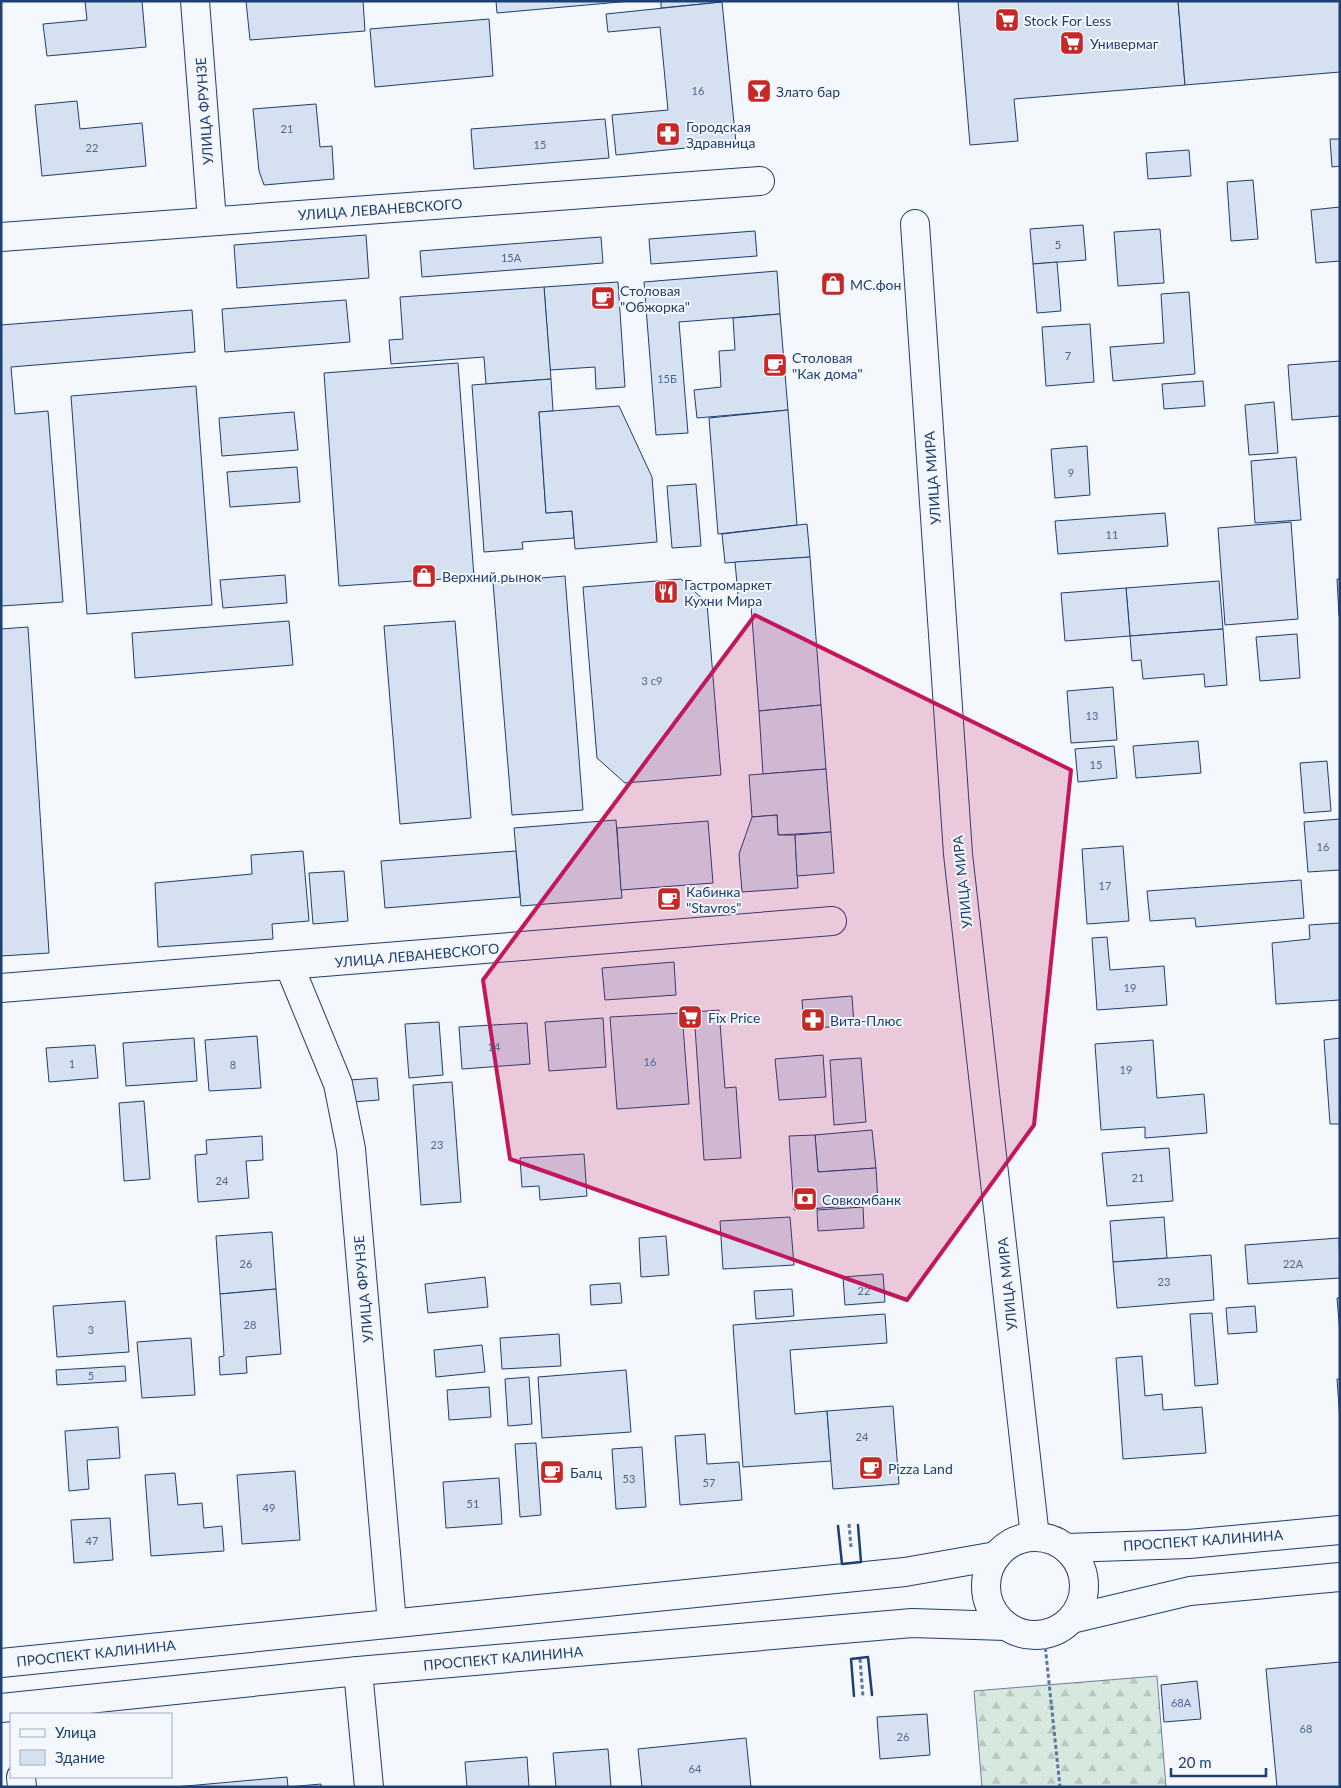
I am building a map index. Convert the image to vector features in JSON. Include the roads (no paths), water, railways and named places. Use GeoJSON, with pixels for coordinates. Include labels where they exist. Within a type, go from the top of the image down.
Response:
{"type":"FeatureCollection","features":[{"type":"Feature","properties":{"kind":"street","name":"УЛИЦА ФРУНЗЕ"},"geometry":{"type":"LineString","coordinates":[[195,1],[212,221]]}},
{"type":"Feature","properties":{"kind":"street","name":"УЛИЦА ЛЕВАНЕВСКОГО"},"geometry":{"type":"LineString","coordinates":[[1,237],[760,181]]}},
{"type":"Feature","properties":{"kind":"street","name":"УЛИЦА МИРА"},"geometry":{"type":"LineString","coordinates":[[915,224],[958,854],[1035,1537]]}},
{"type":"Feature","properties":{"kind":"street","name":"УЛИЦА ЛЕВАНЕВСКОГО"},"geometry":{"type":"LineString","coordinates":[[1,988],[832,921]]}},
{"type":"Feature","properties":{"kind":"street","name":"УЛИЦА ФРУНЗЕ"},"geometry":{"type":"LineString","coordinates":[[289,965],[338,1084],[351,1149],[392,1623]]}},
{"type":"Feature","properties":{"kind":"street","name":"ПРОСПЕКТ КАЛИНИНА"},"geometry":{"type":"LineString","coordinates":[[1072,1619],[1059,1629],[1044,1634],[1024,1634],[1006,1626],[995,1615],[988,1601],[985,1585],[988,1570],[996,1556],[1007,1545],[1021,1539],[1035,1537],[1052,1540],[1066,1548],[1189,1544],[1340,1530]]}},
{"type":"Feature","properties":{"kind":"street"},"geometry":{"type":"LineString","coordinates":[[1066,1548],[1076,1560],[1083,1574],[1084,1590],[1080,1606],[1072,1619]]}},
{"type":"Feature","properties":{"kind":"street","name":"ПРОСПЕКТ КАЛИНИНА"},"geometry":{"type":"LineString","coordinates":[[1,1663],[905,1572],[996,1556]]}},
{"type":"Feature","properties":{"kind":"street"},"geometry":{"type":"LineString","coordinates":[[1072,1619],[1190,1591],[1340,1577]]}},
{"type":"Feature","properties":{"kind":"street","name":"ПРОСПЕКТ КАЛИНИНА"},"geometry":{"type":"LineString","coordinates":[[10,1709],[358,1671],[912,1623],[1006,1626]]}},
{"type":"Feature","properties":{"kind":"street"},"geometry":{"type":"LineString","coordinates":[[358,1671],[368,1787]]}},
{"type":"Feature","properties":{"kind":"place","name":"Stock For Less"},"geometry":{"type":"Point","coordinates":[1007,20]}},
{"type":"Feature","properties":{"kind":"place","name":"Универмаг"},"geometry":{"type":"Point","coordinates":[1072,43]}},
{"type":"Feature","properties":{"kind":"place","name":"Злато бар"},"geometry":{"type":"Point","coordinates":[759,91]}},
{"type":"Feature","properties":{"kind":"place","name":"Городская Здравница"},"geometry":{"type":"Point","coordinates":[668,134]}},
{"type":"Feature","properties":{"kind":"place","name":"МС.фон"},"geometry":{"type":"Point","coordinates":[833,284]}},
{"type":"Feature","properties":{"kind":"place","name":"Столовая \"Обжорка\""},"geometry":{"type":"Point","coordinates":[603,298]}},
{"type":"Feature","properties":{"kind":"place","name":"Столовая \"Как дома\""},"geometry":{"type":"Point","coordinates":[775,365]}},
{"type":"Feature","properties":{"kind":"place","name":"Верхний рынок"},"geometry":{"type":"Point","coordinates":[424,576]}},
{"type":"Feature","properties":{"kind":"place","name":"Гастромаркет Кухни Мира"},"geometry":{"type":"Point","coordinates":[666,592]}},
{"type":"Feature","properties":{"kind":"place","name":"Кабинка \"Stavros\""},"geometry":{"type":"Point","coordinates":[669,899]}},
{"type":"Feature","properties":{"kind":"place","name":"Fix Price"},"geometry":{"type":"Point","coordinates":[690,1017]}},
{"type":"Feature","properties":{"kind":"place","name":"Вита-Плюс"},"geometry":{"type":"Point","coordinates":[813,1020]}},
{"type":"Feature","properties":{"kind":"place","name":"Совкомбанк"},"geometry":{"type":"Point","coordinates":[805,1199]}},
{"type":"Feature","properties":{"kind":"place","name":"Pizza Land"},"geometry":{"type":"Point","coordinates":[871,1468]}},
{"type":"Feature","properties":{"kind":"place","name":"Балц"},"geometry":{"type":"Point","coordinates":[552,1472]}}]}
